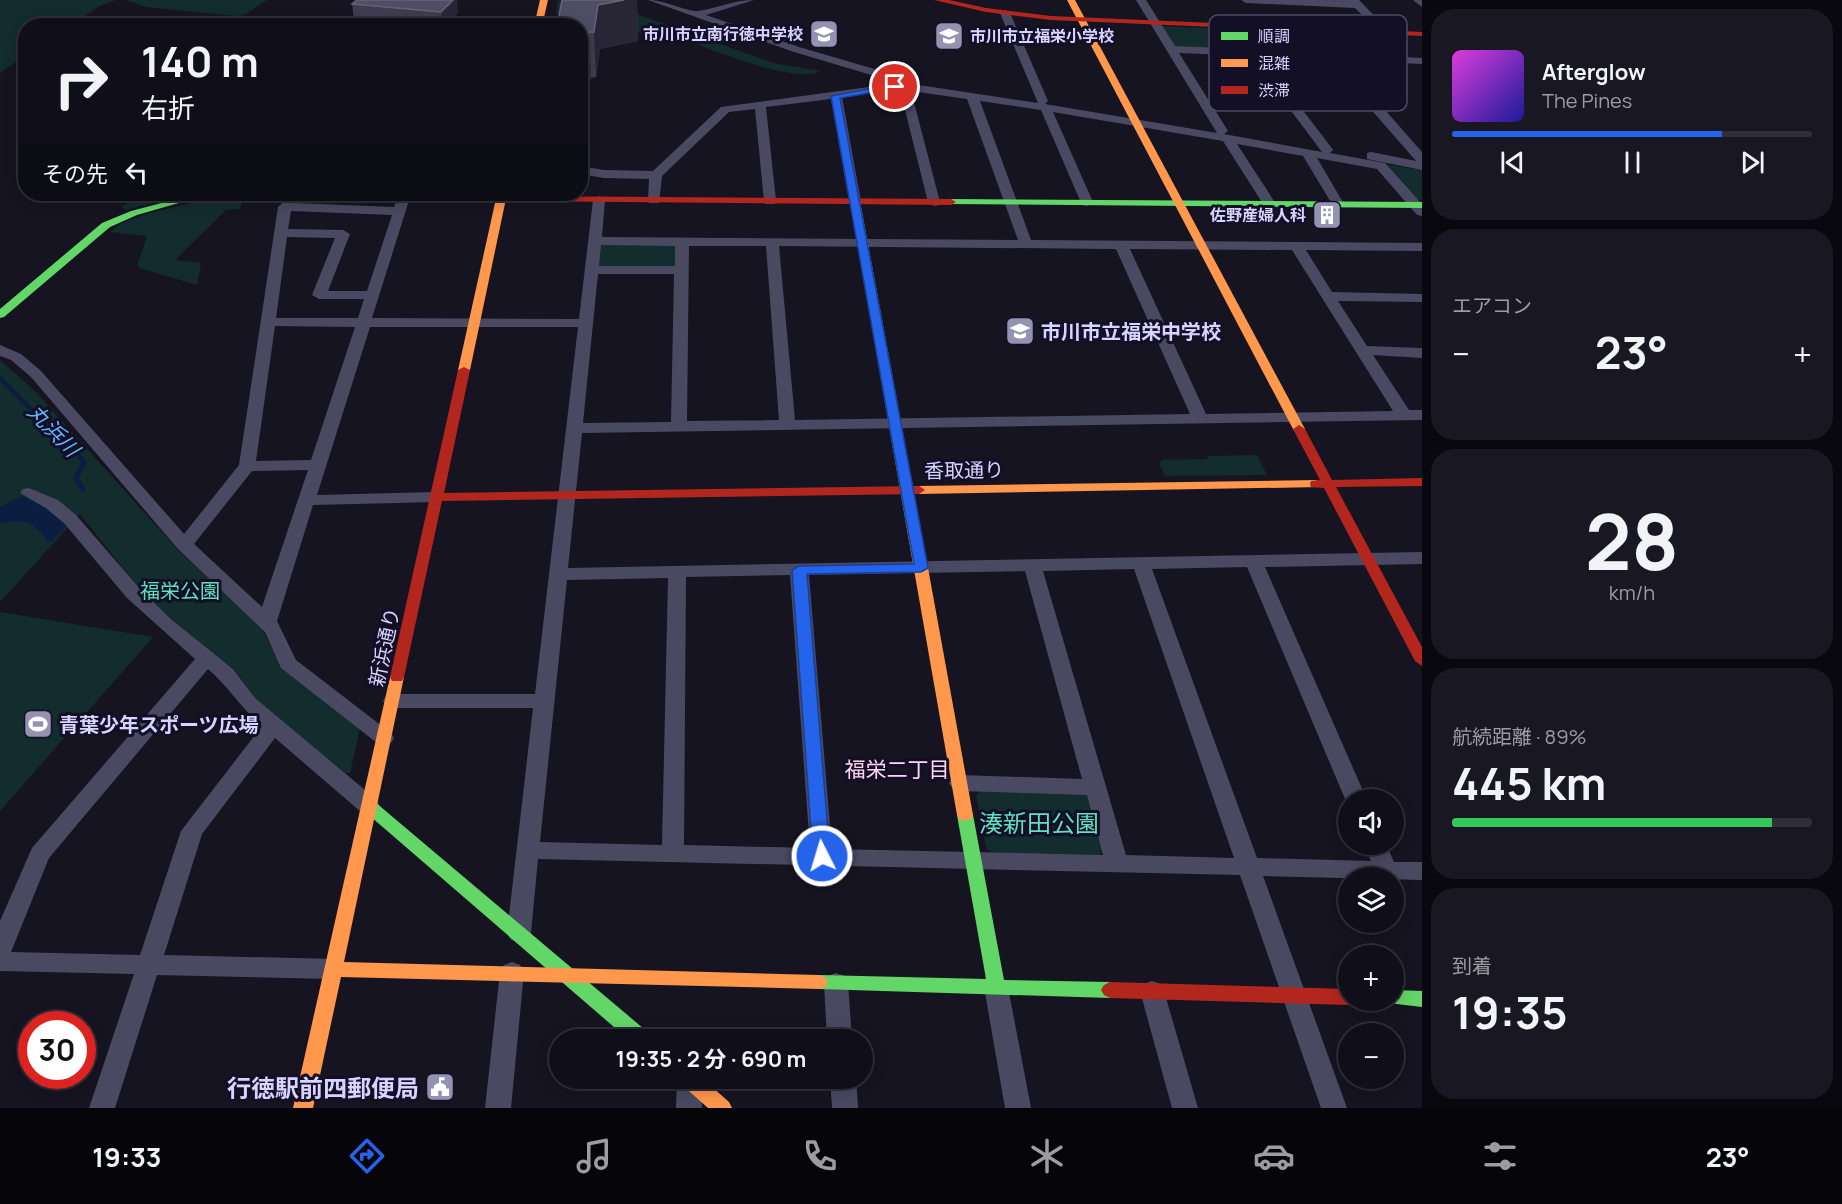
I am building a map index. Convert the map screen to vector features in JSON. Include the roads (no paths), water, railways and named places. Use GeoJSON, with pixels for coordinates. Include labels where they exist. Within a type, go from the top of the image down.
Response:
{"type":"FeatureCollection","features":[{"type":"Feature","properties":{"kind":"street"},"geometry":{"type":"LineString","coordinates":[[540,18],[544,0]]}},
{"type":"Feature","properties":{"kind":"street"},"geometry":{"type":"LineString","coordinates":[[658,2],[679,0]]}},
{"type":"Feature","properties":{"kind":"street"},"geometry":{"type":"LineString","coordinates":[[694,15],[749,0]]}},
{"type":"Feature","properties":{"kind":"street"},"geometry":{"type":"LineString","coordinates":[[938,0],[1005,13],[1081,20],[1209,25]]}},
{"type":"Feature","properties":{"kind":"street"},"geometry":{"type":"LineString","coordinates":[[1071,0],[1422,661]]}},
{"type":"Feature","properties":{"kind":"street"},"geometry":{"type":"LineString","coordinates":[[1141,0],[1209,110]]}},
{"type":"Feature","properties":{"kind":"street"},"geometry":{"type":"LineString","coordinates":[[1246,0],[1356,2],[1369,15]]}},
{"type":"Feature","properties":{"kind":"street"},"geometry":{"type":"LineString","coordinates":[[1418,0],[1422,4]]}},
{"type":"Feature","properties":{"kind":"street"},"geometry":{"type":"LineString","coordinates":[[658,2],[903,84],[972,96],[1043,104]]}},
{"type":"Feature","properties":{"kind":"street"},"geometry":{"type":"LineString","coordinates":[[1005,13],[1087,202]]}},
{"type":"Feature","properties":{"kind":"street"},"geometry":{"type":"LineString","coordinates":[[1407,34],[1422,34]]}},
{"type":"Feature","properties":{"kind":"street"},"geometry":{"type":"LineString","coordinates":[[1170,49],[1209,51]]}},
{"type":"Feature","properties":{"kind":"street"},"geometry":{"type":"LineString","coordinates":[[1418,61],[1422,69]]}},
{"type":"Feature","properties":{"kind":"street"},"geometry":{"type":"LineString","coordinates":[[903,84],[934,202]]}},
{"type":"Feature","properties":{"kind":"street"},"geometry":{"type":"LineString","coordinates":[[654,200],[656,175],[722,110],[836,96],[903,84],[1133,118],[1422,166]]}},
{"type":"Feature","properties":{"kind":"street"},"geometry":{"type":"LineString","coordinates":[[836,96],[1018,1108]]}},
{"type":"Feature","properties":{"kind":"street"},"geometry":{"type":"LineString","coordinates":[[972,96],[1026,244]]}},
{"type":"Feature","properties":{"kind":"street"},"geometry":{"type":"LineString","coordinates":[[760,104],[770,201]]}},
{"type":"Feature","properties":{"kind":"street"},"geometry":{"type":"LineString","coordinates":[[1209,111],[1270,204]]}},
{"type":"Feature","properties":{"kind":"street"},"geometry":{"type":"LineString","coordinates":[[1297,111],[1327,150]]}},
{"type":"Feature","properties":{"kind":"street"},"geometry":{"type":"LineString","coordinates":[[1379,111],[1422,160]]}},
{"type":"Feature","properties":{"kind":"street"},"geometry":{"type":"LineString","coordinates":[[1224,134],[1382,166],[1420,207]]}},
{"type":"Feature","properties":{"kind":"street"},"geometry":{"type":"LineString","coordinates":[[668,143],[685,146]]}},
{"type":"Feature","properties":{"kind":"street"},"geometry":{"type":"LineString","coordinates":[[1307,152],[1338,204]]}},
{"type":"Feature","properties":{"kind":"street"},"geometry":{"type":"LineString","coordinates":[[588,171],[604,174],[656,175]]}},
{"type":"Feature","properties":{"kind":"street"},"geometry":{"type":"LineString","coordinates":[[588,200],[1338,204],[1420,207]]}},
{"type":"Feature","properties":{"kind":"street"},"geometry":{"type":"LineString","coordinates":[[519,933],[599,200]]}},
{"type":"Feature","properties":{"kind":"street"},"geometry":{"type":"LineString","coordinates":[[0,315],[106,225],[134,213],[179,201]]}},
{"type":"Feature","properties":{"kind":"street"},"geometry":{"type":"LineString","coordinates":[[184,545],[247,466],[285,207],[291,201]]}},
{"type":"Feature","properties":{"kind":"street"},"geometry":{"type":"LineString","coordinates":[[267,622],[403,201]]}},
{"type":"Feature","properties":{"kind":"street","name":"新浜通り"},"geometry":{"type":"LineString","coordinates":[[303,1108],[500,201]]}},
{"type":"Feature","properties":{"kind":"street"},"geometry":{"type":"LineString","coordinates":[[285,207],[400,211]]}},
{"type":"Feature","properties":{"kind":"street"},"geometry":{"type":"LineString","coordinates":[[281,233],[342,234],[319,295],[373,295]]}},
{"type":"Feature","properties":{"kind":"street"},"geometry":{"type":"LineString","coordinates":[[594,241],[1422,247]]}},
{"type":"Feature","properties":{"kind":"street"},"geometry":{"type":"LineString","coordinates":[[679,427],[682,241]]}},
{"type":"Feature","properties":{"kind":"street"},"geometry":{"type":"LineString","coordinates":[[772,242],[787,425]]}},
{"type":"Feature","properties":{"kind":"street"},"geometry":{"type":"LineString","coordinates":[[1121,244],[1200,419]]}},
{"type":"Feature","properties":{"kind":"street"},"geometry":{"type":"LineString","coordinates":[[1296,246],[1404,415]]}},
{"type":"Feature","properties":{"kind":"street"},"geometry":{"type":"LineString","coordinates":[[591,270],[682,270]]}},
{"type":"Feature","properties":{"kind":"street"},"geometry":{"type":"LineString","coordinates":[[1328,296],[1422,298]]}},
{"type":"Feature","properties":{"kind":"street"},"geometry":{"type":"LineString","coordinates":[[268,322],[585,323]]}},
{"type":"Feature","properties":{"kind":"street"},"geometry":{"type":"LineString","coordinates":[[0,350],[16,357],[36,374],[184,545],[267,622],[274,630],[288,663],[384,738]]}},
{"type":"Feature","properties":{"kind":"street"},"geometry":{"type":"LineString","coordinates":[[1362,350],[1422,353]]}},
{"type":"Feature","properties":{"kind":"street"},"geometry":{"type":"LineString","coordinates":[[573,428],[1422,415]]}},
{"type":"Feature","properties":{"kind":"street"},"geometry":{"type":"LineString","coordinates":[[247,466],[318,465]]}},
{"type":"Feature","properties":{"kind":"street","name":"香取通り"},"geometry":{"type":"LineString","coordinates":[[435,497],[1422,482]]}},
{"type":"Feature","properties":{"kind":"street"},"geometry":{"type":"LineString","coordinates":[[29,493],[52,504],[70,519],[134,594],[182,639],[226,674],[248,703],[273,726],[630,1029]]}},
{"type":"Feature","properties":{"kind":"street"},"geometry":{"type":"LineString","coordinates":[[306,500],[435,497]]}},
{"type":"Feature","properties":{"kind":"street"},"geometry":{"type":"LineString","coordinates":[[557,574],[1422,558]]}},
{"type":"Feature","properties":{"kind":"street"},"geometry":{"type":"LineString","coordinates":[[1254,561],[1351,789]]}},
{"type":"Feature","properties":{"kind":"street"},"geometry":{"type":"LineString","coordinates":[[1142,564],[1334,1108]]}},
{"type":"Feature","properties":{"kind":"street"},"geometry":{"type":"LineString","coordinates":[[1033,566],[1117,864]]}},
{"type":"Feature","properties":{"kind":"street"},"geometry":{"type":"LineString","coordinates":[[799,570],[822,856]]}},
{"type":"Feature","properties":{"kind":"street"},"geometry":{"type":"LineString","coordinates":[[673,853],[677,572]]}},
{"type":"Feature","properties":{"kind":"street"},"geometry":{"type":"LineString","coordinates":[[0,949],[40,854],[207,657]]}},
{"type":"Feature","properties":{"kind":"street"},"geometry":{"type":"LineString","coordinates":[[393,701],[544,701]]}},
{"type":"Feature","properties":{"kind":"street"},"geometry":{"type":"LineString","coordinates":[[102,1108],[192,831],[273,726]]}},
{"type":"Feature","properties":{"kind":"street"},"geometry":{"type":"LineString","coordinates":[[960,783],[1095,787]]}},
{"type":"Feature","properties":{"kind":"street"},"geometry":{"type":"LineString","coordinates":[[528,850],[1338,869]]}},
{"type":"Feature","properties":{"kind":"street"},"geometry":{"type":"LineString","coordinates":[[1404,870],[1422,871]]}},
{"type":"Feature","properties":{"kind":"street"},"geometry":{"type":"LineString","coordinates":[[0,961],[512,972],[1338,997]]}},
{"type":"Feature","properties":{"kind":"street"},"geometry":{"type":"LineString","coordinates":[[498,1108],[512,972]]}},
{"type":"Feature","properties":{"kind":"street"},"geometry":{"type":"LineString","coordinates":[[836,983],[839,1029]]}},
{"type":"Feature","properties":{"kind":"street"},"geometry":{"type":"LineString","coordinates":[[1152,991],[1185,1108]]}},
{"type":"Feature","properties":{"kind":"street"},"geometry":{"type":"LineString","coordinates":[[1404,998],[1422,999]]}},
{"type":"Feature","properties":{"kind":"street"},"geometry":{"type":"LineString","coordinates":[[689,1089],[689,1108]]}},
{"type":"Feature","properties":{"kind":"street"},"geometry":{"type":"LineString","coordinates":[[700,1089],[722,1108]]}},
{"type":"Feature","properties":{"kind":"street"},"geometry":{"type":"LineString","coordinates":[[844,1089],[845,1108]]}},
{"type":"Feature","properties":{"kind":"water"},"geometry":{"type":"Polygon","coordinates":[[[22,496],[47,509],[66,526],[53,541],[47,542],[38,529],[28,523],[16,521],[0,523],[0,507],[22,496]]]}},
{"type":"Feature","properties":{"kind":"waterway","name":"丸浜川"},"geometry":{"type":"LineString","coordinates":[[0,378],[34,412],[54,426]]}},
{"type":"Feature","properties":{"kind":"waterway","name":"丸浜川"},"geometry":{"type":"LineString","coordinates":[[52,425],[84,462],[76,478],[83,489]]}},
{"type":"Feature","properties":{"kind":"place","name":"市川市立南行徳中学校"},"geometry":{"type":"Point","coordinates":[824,34]}},
{"type":"Feature","properties":{"kind":"place","name":"市川市立福栄小学校"},"geometry":{"type":"Point","coordinates":[949,36]}},
{"type":"Feature","properties":{"kind":"place","name":"佐野産婦人科"},"geometry":{"type":"Point","coordinates":[1327,215]}},
{"type":"Feature","properties":{"kind":"place","name":"市川市立福栄中学校"},"geometry":{"type":"Point","coordinates":[1020,331]}},
{"type":"Feature","properties":{"kind":"place","name":"青葉少年スポーツ広場"},"geometry":{"type":"Point","coordinates":[38,724]}},
{"type":"Feature","properties":{"kind":"place","name":"行徳駅前四郵便局"},"geometry":{"type":"Point","coordinates":[440,1087]}},
{"type":"Feature","properties":{"kind":"district","name":"福栄二丁目"},"geometry":{"type":"Point","coordinates":[897,769]}},
{"type":"Feature","properties":{"kind":"park label","name":"福栄公園"},"geometry":{"type":"Point","coordinates":[180,590]}},
{"type":"Feature","properties":{"kind":"park label","name":"湊新田公園"},"geometry":{"type":"Point","coordinates":[1039,822]}}]}
